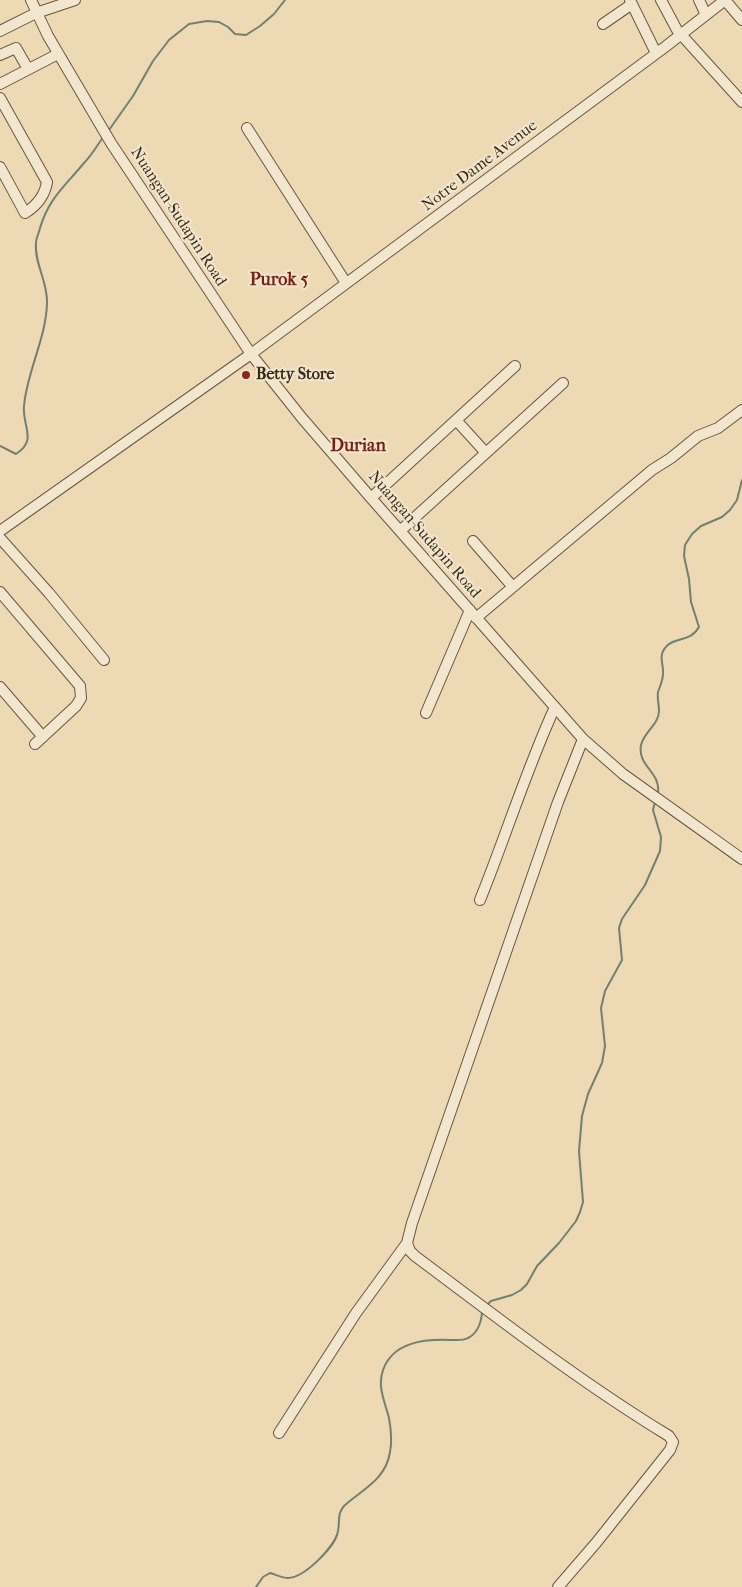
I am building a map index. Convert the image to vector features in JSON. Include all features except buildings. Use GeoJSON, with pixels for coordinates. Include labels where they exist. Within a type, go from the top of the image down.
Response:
{"type":"FeatureCollection","features":[{"type":"Feature","properties":{"kind":"street","name":"Nuangan-Sudapin Road"},"geometry":{"type":"LineString","coordinates":[[31,0],[58,54],[121,158],[251,354],[302,418],[583,740],[623,774],[742,859]]}},
{"type":"Feature","properties":{"kind":"street"},"geometry":{"type":"LineString","coordinates":[[0,31],[36,13],[74,0]]}},
{"type":"Feature","properties":{"kind":"street"},"geometry":{"type":"LineString","coordinates":[[661,0],[676,28],[742,102]]}},
{"type":"Feature","properties":{"kind":"street"},"geometry":{"type":"LineString","coordinates":[[699,0],[706,15]]}},
{"type":"Feature","properties":{"kind":"street"},"geometry":{"type":"LineString","coordinates":[[725,0],[742,20]]}},
{"type":"Feature","properties":{"kind":"street","name":"Notre Dame Avenue"},"geometry":{"type":"LineString","coordinates":[[0,532],[251,354],[725,0]]}},
{"type":"Feature","properties":{"kind":"street"},"geometry":{"type":"LineString","coordinates":[[603,24],[631,2],[656,53]]}},
{"type":"Feature","properties":{"kind":"street"},"geometry":{"type":"LineString","coordinates":[[0,55],[16,48],[28,69]]}},
{"type":"Feature","properties":{"kind":"street"},"geometry":{"type":"LineString","coordinates":[[0,84],[58,54]]}},
{"type":"Feature","properties":{"kind":"street"},"geometry":{"type":"LineString","coordinates":[[0,98],[47,182],[46,190],[34,207],[24,213],[0,166]]}},
{"type":"Feature","properties":{"kind":"street"},"geometry":{"type":"LineString","coordinates":[[247,128],[346,283]]}},
{"type":"Feature","properties":{"kind":"street"},"geometry":{"type":"LineString","coordinates":[[371,498],[515,366]]}},
{"type":"Feature","properties":{"kind":"street"},"geometry":{"type":"LineString","coordinates":[[400,531],[563,383]]}},
{"type":"Feature","properties":{"kind":"street"},"geometry":{"type":"LineString","coordinates":[[426,712],[473,614],[512,586],[652,470],[677,454],[698,436],[718,428],[742,410]]}},
{"type":"Feature","properties":{"kind":"street"},"geometry":{"type":"LineString","coordinates":[[456,420],[486,453]]}},
{"type":"Feature","properties":{"kind":"street"},"geometry":{"type":"LineString","coordinates":[[0,538],[49,593],[104,660]]}},
{"type":"Feature","properties":{"kind":"street"},"geometry":{"type":"LineString","coordinates":[[473,541],[512,586]]}},
{"type":"Feature","properties":{"kind":"street"},"geometry":{"type":"LineString","coordinates":[[0,687],[39,740],[76,706],[81,698],[80,686],[2,599]]}},
{"type":"Feature","properties":{"kind":"street"},"geometry":{"type":"LineString","coordinates":[[480,900],[523,782],[555,707]]}},
{"type":"Feature","properties":{"kind":"street"},"geometry":{"type":"LineString","coordinates":[[279,1434],[356,1313],[407,1243],[412,1223],[558,802],[583,740]]}},
{"type":"Feature","properties":{"kind":"street"},"geometry":{"type":"LineString","coordinates":[[407,1243],[414,1256],[478,1304],[582,1380],[669,1436],[673,1442],[670,1450],[606,1531],[558,1587]]}},
{"type":"Feature","properties":{"kind":"waterway"},"geometry":{"type":"LineString","coordinates":[[109,130],[133,96],[153,61],[169,40],[189,24],[207,21],[219,22],[235,34],[246,35],[274,14],[285,0]]}},
{"type":"Feature","properties":{"kind":"waterway"},"geometry":{"type":"LineString","coordinates":[[0,446],[16,454],[23,449],[28,438],[24,406],[46,316],[47,303],[47,295],[36,250],[36,241],[40,228],[53,200],[102,139]]}},
{"type":"Feature","properties":{"kind":"waterway"},"geometry":{"type":"LineString","coordinates":[[658,793],[656,780],[642,758],[641,745],[658,716],[658,692],[663,674],[662,654],[669,644],[687,638],[699,627],[691,602],[684,556],[685,545],[692,534],[701,526],[722,517],[730,510],[737,500],[742,480]]}},
{"type":"Feature","properties":{"kind":"waterway"},"geometry":{"type":"LineString","coordinates":[[487,1305],[491,1301],[512,1295],[521,1290],[527,1284],[537,1266],[559,1243],[576,1221],[580,1212],[583,1202],[579,1151],[582,1116],[588,1094],[602,1063],[605,1046],[601,1008],[605,991],[622,960],[619,928],[622,919],[645,885],[660,851],[661,837],[653,810],[655,802]]}},
{"type":"Feature","properties":{"kind":"waterway"},"geometry":{"type":"LineString","coordinates":[[256,1587],[263,1577],[270,1573],[286,1578],[295,1577],[318,1560],[332,1545],[336,1537],[340,1515],[344,1506],[372,1484],[384,1470],[388,1462],[391,1435],[390,1422],[382,1394],[381,1376],[394,1353],[410,1344],[430,1340],[464,1340],[474,1333],[481,1320],[482,1313]]}},
{"type":"Feature","properties":{"kind":"place","name":"Betty Store"},"geometry":{"type":"Point","coordinates":[246,375]}},
{"type":"Feature","properties":{"kind":"district","name":"Purok 5"},"geometry":{"type":"Point","coordinates":[279,281]}},
{"type":"Feature","properties":{"kind":"district","name":"Durian"},"geometry":{"type":"Point","coordinates":[358,447]}}]}
